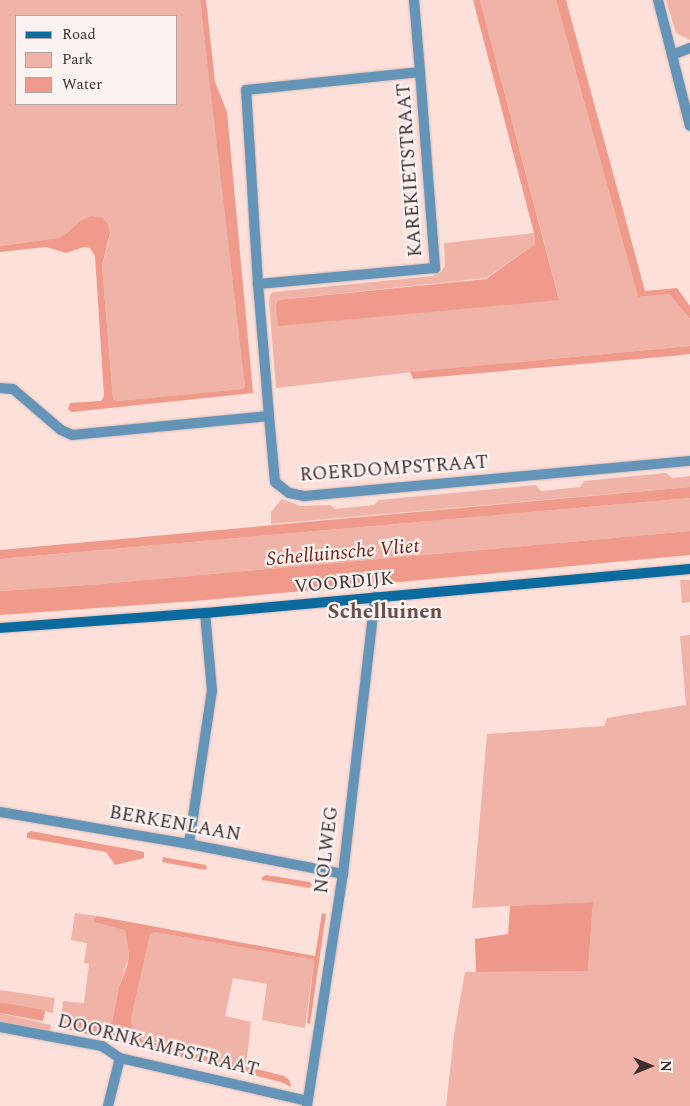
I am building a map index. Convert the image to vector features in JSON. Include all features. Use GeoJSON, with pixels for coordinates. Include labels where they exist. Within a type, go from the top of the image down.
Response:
{"type":"FeatureCollection","features":[{"type":"Feature","properties":{"kind":"street","name":"KAREKIETSTRAAT"},"geometry":{"type":"LineString","coordinates":[[258,284],[435,268],[414,0]]}},
{"type":"Feature","properties":{"kind":"street"},"geometry":{"type":"LineString","coordinates":[[658,0],[690,126]]}},
{"type":"Feature","properties":{"kind":"street"},"geometry":{"type":"LineString","coordinates":[[672,55],[690,48]]}},
{"type":"Feature","properties":{"kind":"street","name":"KAREKIETSTRAAT"},"geometry":{"type":"LineString","coordinates":[[269,416],[258,284],[246,90],[420,72]]}},
{"type":"Feature","properties":{"kind":"street"},"geometry":{"type":"LineString","coordinates":[[0,388],[13,390],[61,430],[72,435],[269,416]]}},
{"type":"Feature","properties":{"kind":"street","name":"ROERDOMPSTRAAT"},"geometry":{"type":"LineString","coordinates":[[269,416],[275,482],[289,493],[304,496],[690,461]]}},
{"type":"Feature","properties":{"kind":"street","name":"VOORDIJK"},"geometry":{"type":"LineString","coordinates":[[0,628],[205,613],[690,569]]}},
{"type":"Feature","properties":{"kind":"street","name":"NOLWEG"},"geometry":{"type":"LineString","coordinates":[[307,1103],[343,874],[375,597]]}},
{"type":"Feature","properties":{"kind":"street"},"geometry":{"type":"LineString","coordinates":[[189,844],[212,691],[205,613]]}},
{"type":"Feature","properties":{"kind":"street","name":"BERKENLAAN"},"geometry":{"type":"LineString","coordinates":[[0,812],[189,844],[343,874]]}},
{"type":"Feature","properties":{"kind":"street","name":"DOORNKAMPSTRAAT"},"geometry":{"type":"LineString","coordinates":[[0,1027],[102,1046],[120,1058],[307,1103]]}},
{"type":"Feature","properties":{"kind":"street"},"geometry":{"type":"LineString","coordinates":[[108,1106],[120,1058]]}},
{"type":"Feature","properties":{"kind":"green space"},"geometry":{"type":"Polygon","coordinates":[[[0,0],[200,0],[240,328],[245,386],[243,389],[117,401],[113,399],[102,266],[109,239],[79,222],[66,234],[58,238],[0,246],[0,0]]]}},
{"type":"Feature","properties":{"kind":"green space"},"geometry":{"type":"Polygon","coordinates":[[[480,0],[556,0],[638,297],[669,294],[690,319],[690,346],[413,372],[276,388],[269,302],[270,295],[273,292],[433,276],[441,272],[445,266],[444,243],[534,233],[535,244],[486,278],[278,300],[559,299],[480,0]]]}},
{"type":"Feature","properties":{"kind":"green space"},"geometry":{"type":"Polygon","coordinates":[[[666,0],[690,0],[690,40],[676,33],[666,0]]]}},
{"type":"Feature","properties":{"kind":"green space"},"geometry":{"type":"Polygon","coordinates":[[[666,473],[672,478],[690,476],[690,487],[271,524],[271,512],[282,499],[300,506],[330,505],[335,509],[374,505],[379,500],[536,485],[541,491],[580,487],[584,481],[666,473]]]}},
{"type":"Feature","properties":{"kind":"green space"},"geometry":{"type":"Polygon","coordinates":[[[690,498],[690,531],[101,584],[0,591],[0,559],[690,498]]]}},
{"type":"Feature","properties":{"kind":"green space"},"geometry":{"type":"Polygon","coordinates":[[[680,580],[690,580],[690,602],[682,603],[680,580]]]}},
{"type":"Feature","properties":{"kind":"green space"},"geometry":{"type":"Polygon","coordinates":[[[690,635],[690,1106],[446,1106],[454,1035],[465,972],[588,971],[593,902],[472,908],[487,734],[604,726],[607,718],[686,705],[680,636],[690,635]]]}},
{"type":"Feature","properties":{"kind":"green space"},"geometry":{"type":"Polygon","coordinates":[[[75,913],[97,916],[95,918],[125,929],[129,956],[119,987],[112,1022],[106,1024],[75,1018],[68,1027],[70,1030],[60,1028],[63,1001],[84,1003],[89,964],[84,963],[87,943],[71,940],[75,913]]]}},
{"type":"Feature","properties":{"kind":"green space"},"geometry":{"type":"Polygon","coordinates":[[[154,932],[314,960],[305,1028],[262,1020],[267,984],[233,978],[225,1016],[251,1022],[246,1067],[137,1037],[132,1030],[131,1019],[150,935],[154,932]]]}},
{"type":"Feature","properties":{"kind":"green space"},"geometry":{"type":"Polygon","coordinates":[[[0,990],[55,998],[53,1013],[0,1002],[0,990]]]}},
{"type":"Feature","properties":{"kind":"green space"},"geometry":{"type":"Polygon","coordinates":[[[0,1013],[51,1025],[50,1032],[0,1022],[0,1013]]]}},
{"type":"Feature","properties":{"kind":"shaded area"},"geometry":{"type":"Polygon","coordinates":[[[593,902],[588,971],[476,972],[475,939],[508,934],[510,906],[593,902]]]}},
{"type":"Feature","properties":{"kind":"water"},"geometry":{"type":"Polygon","coordinates":[[[200,0],[206,0],[215,82],[227,112],[253,393],[72,412],[68,409],[70,403],[101,401],[104,396],[95,256],[90,248],[84,247],[66,253],[46,247],[0,252],[0,246],[58,238],[66,234],[79,222],[91,216],[102,218],[107,223],[110,232],[102,266],[113,399],[117,401],[242,389],[245,386],[200,0]]]}},
{"type":"Feature","properties":{"kind":"water"},"geometry":{"type":"Polygon","coordinates":[[[473,0],[480,0],[559,300],[278,326],[276,305],[278,300],[486,279],[535,244],[534,233],[473,0]]]}},
{"type":"Feature","properties":{"kind":"water"},"geometry":{"type":"Polygon","coordinates":[[[556,0],[566,0],[645,291],[677,288],[690,306],[690,319],[669,294],[638,297],[556,0]]]}},
{"type":"Feature","properties":{"kind":"water"},"geometry":{"type":"Polygon","coordinates":[[[690,346],[690,354],[672,356],[413,379],[410,372],[690,346]]]}},
{"type":"Feature","properties":{"kind":"water"},"geometry":{"type":"Polygon","coordinates":[[[690,487],[690,498],[0,559],[0,550],[690,487]]]}},
{"type":"Feature","properties":{"kind":"water"},"geometry":{"type":"Polygon","coordinates":[[[690,531],[690,555],[195,601],[0,615],[0,591],[101,584],[690,531]]]}},
{"type":"Feature","properties":{"kind":"water"},"geometry":{"type":"Polygon","coordinates":[[[31,831],[144,852],[144,858],[115,865],[106,852],[27,838],[27,833],[31,831]]]}},
{"type":"Feature","properties":{"kind":"water"},"geometry":{"type":"Polygon","coordinates":[[[163,857],[206,865],[207,868],[205,870],[162,862],[163,857]]]}},
{"type":"Feature","properties":{"kind":"water"},"geometry":{"type":"Polygon","coordinates":[[[266,875],[310,882],[312,885],[309,888],[262,880],[262,877],[266,875]]]}},
{"type":"Feature","properties":{"kind":"water"},"geometry":{"type":"Polygon","coordinates":[[[322,913],[326,914],[310,1024],[307,1023],[314,960],[154,932],[150,935],[131,1019],[133,1033],[143,1040],[284,1076],[290,1081],[291,1087],[281,1082],[70,1030],[68,1027],[68,1022],[73,1018],[106,1024],[112,1022],[119,987],[127,966],[129,956],[125,930],[95,922],[94,919],[97,916],[315,956],[322,913]]]}},
{"type":"Feature","properties":{"kind":"water"},"geometry":{"type":"Polygon","coordinates":[[[0,1002],[43,1010],[45,1012],[43,1021],[0,1013],[0,1002]]]}},
{"type":"Feature","properties":{"kind":"district","name":"Schelluinen"},"geometry":{"type":"Point","coordinates":[385,612]}},
{"type":"Feature","properties":{"kind":"water label","name":"Schelluinsche Vliet"},"geometry":{"type":"Point","coordinates":[343,553]}}]}
